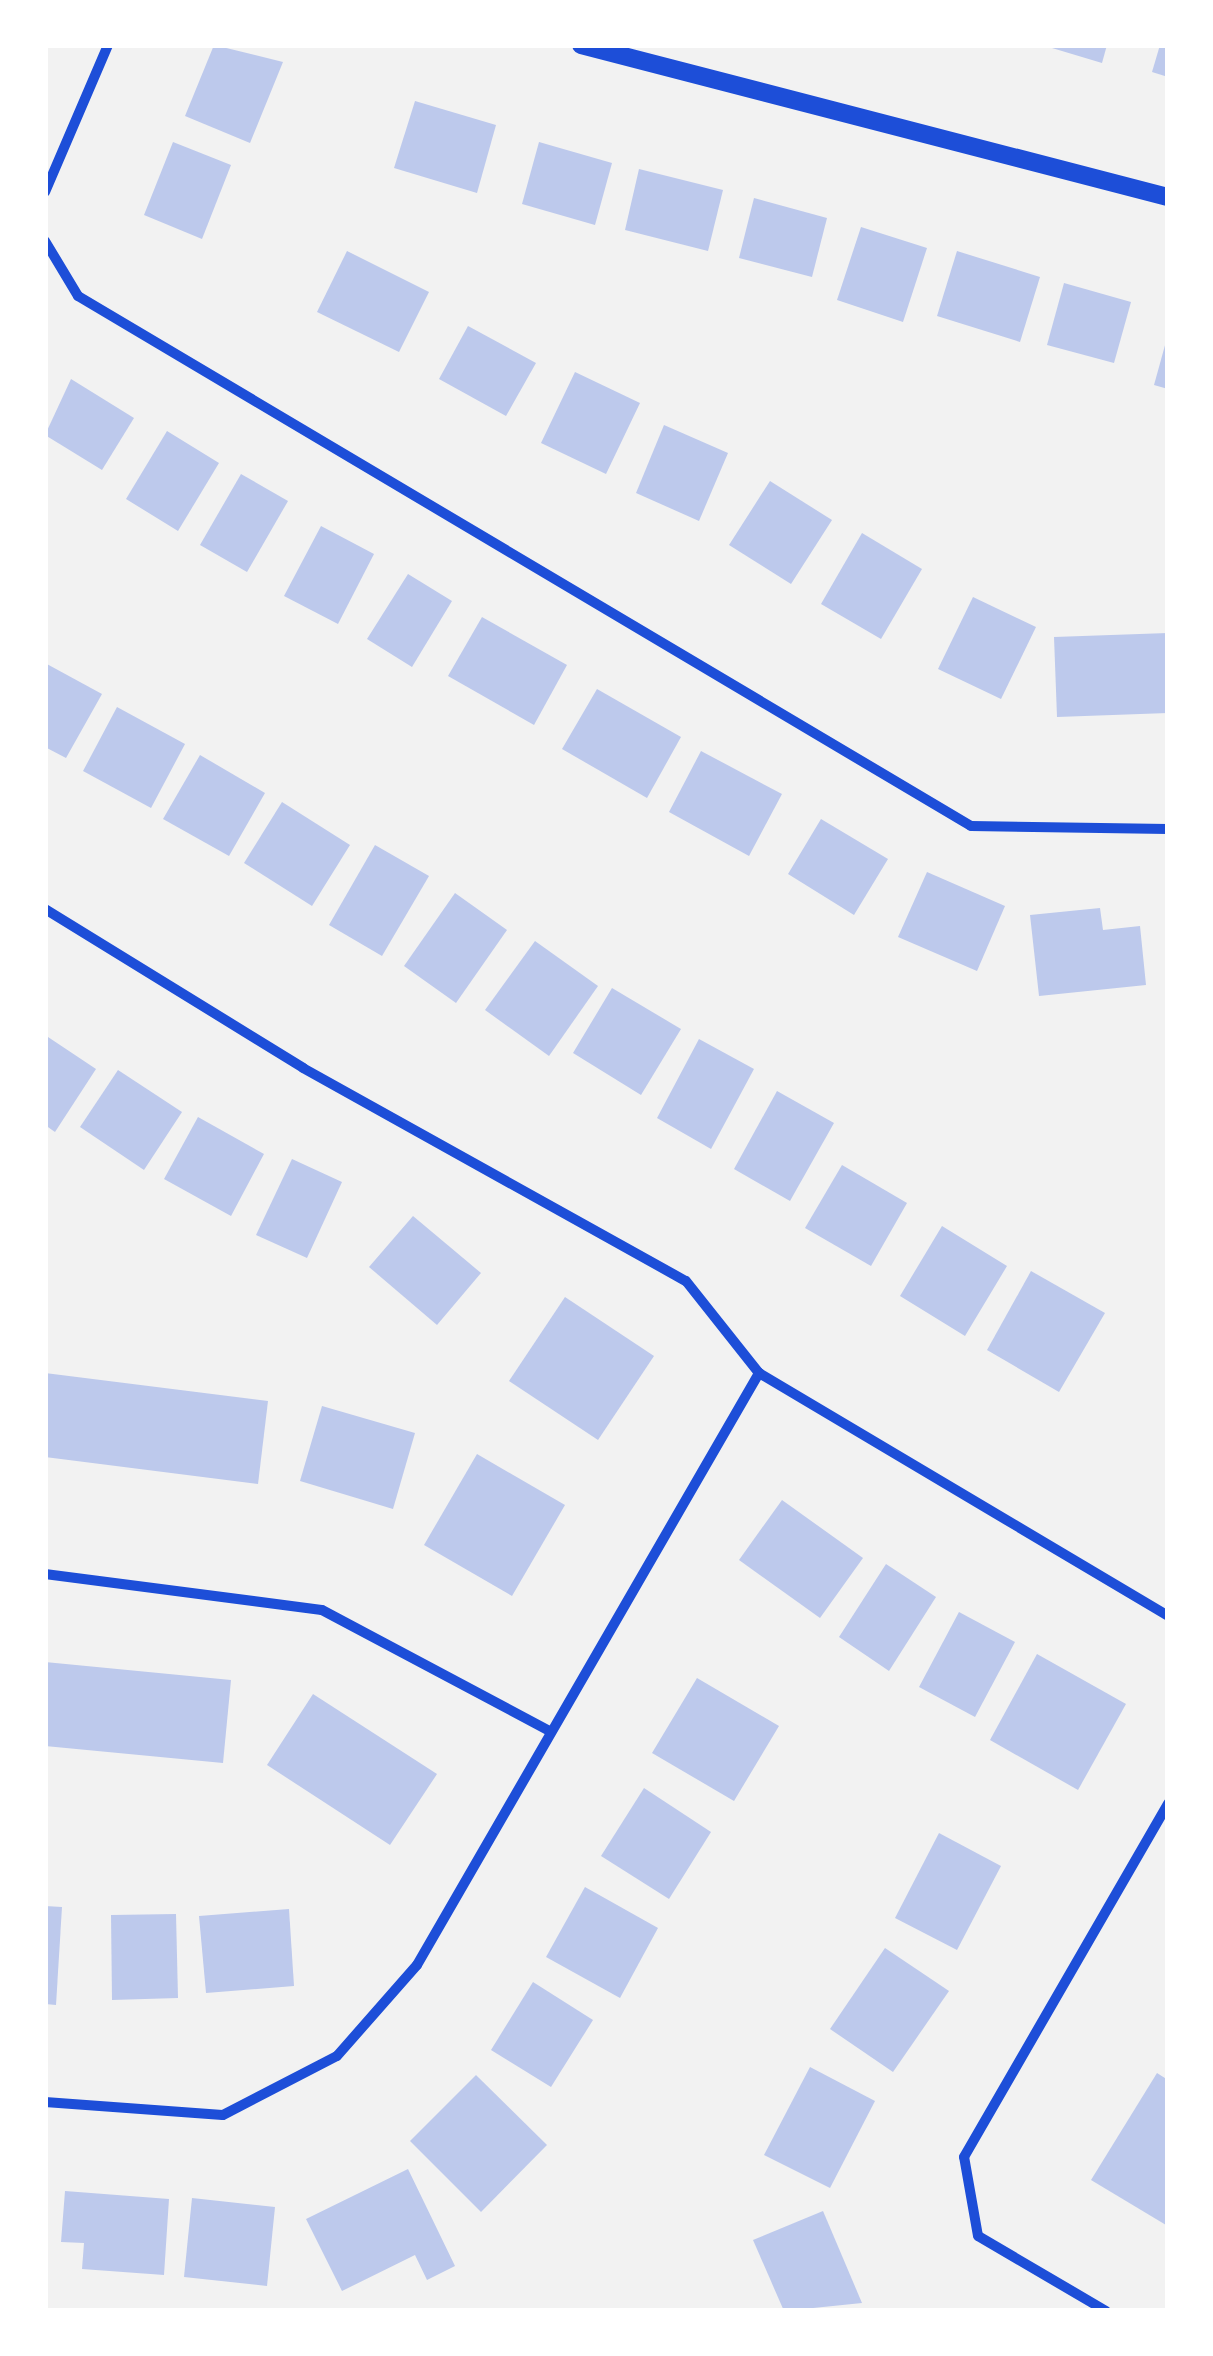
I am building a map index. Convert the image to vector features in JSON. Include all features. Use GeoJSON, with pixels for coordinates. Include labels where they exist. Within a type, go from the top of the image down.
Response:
{"type":"FeatureCollection","features":[{"type":"Feature","properties":{"kind":"street"},"geometry":{"type":"LineString","coordinates":[[45,192],[108,45]]}},
{"type":"Feature","properties":{"kind":"street"},"geometry":{"type":"LineString","coordinates":[[582,45],[1168,197]]}},
{"type":"Feature","properties":{"kind":"street"},"geometry":{"type":"LineString","coordinates":[[45,241],[78,296],[971,826],[1168,829]]}},
{"type":"Feature","properties":{"kind":"street"},"geometry":{"type":"LineString","coordinates":[[45,909],[303,1068],[686,1281],[758,1374],[1168,1616]]}},
{"type":"Feature","properties":{"kind":"street"},"geometry":{"type":"LineString","coordinates":[[45,2102],[224,2115],[337,2056],[417,1964],[758,1374]]}},
{"type":"Feature","properties":{"kind":"street"},"geometry":{"type":"LineString","coordinates":[[45,1574],[322,1610],[551,1732]]}},
{"type":"Feature","properties":{"kind":"street"},"geometry":{"type":"LineString","coordinates":[[1106,2311],[978,2236],[964,2157],[1168,1804]]}},
{"type":"Feature","properties":{"kind":"building"},"geometry":{"type":"Polygon","coordinates":[[[214,45],[283,62],[250,143],[185,116],[214,45]]]}},
{"type":"Feature","properties":{"kind":"building"},"geometry":{"type":"Polygon","coordinates":[[[1042,45],[1107,45],[1102,63],[1042,45]]]}},
{"type":"Feature","properties":{"kind":"building"},"geometry":{"type":"Polygon","coordinates":[[[1160,45],[1168,45],[1168,77],[1152,72],[1160,45]]]}},
{"type":"Feature","properties":{"kind":"building"},"geometry":{"type":"Polygon","coordinates":[[[415,101],[496,125],[477,193],[394,168],[415,101]]]}},
{"type":"Feature","properties":{"kind":"building"},"geometry":{"type":"Polygon","coordinates":[[[173,142],[231,165],[202,239],[144,215],[173,142]]]}},
{"type":"Feature","properties":{"kind":"building"},"geometry":{"type":"Polygon","coordinates":[[[539,142],[612,163],[595,225],[522,204],[539,142]]]}},
{"type":"Feature","properties":{"kind":"building"},"geometry":{"type":"Polygon","coordinates":[[[639,169],[723,190],[708,251],[625,230],[639,169]]]}},
{"type":"Feature","properties":{"kind":"building"},"geometry":{"type":"Polygon","coordinates":[[[754,198],[827,218],[812,277],[739,258],[754,198]]]}},
{"type":"Feature","properties":{"kind":"building"},"geometry":{"type":"Polygon","coordinates":[[[861,227],[927,248],[903,322],[837,300],[861,227]]]}},
{"type":"Feature","properties":{"kind":"building"},"geometry":{"type":"Polygon","coordinates":[[[347,251],[429,292],[399,352],[317,312],[347,251]]]}},
{"type":"Feature","properties":{"kind":"building"},"geometry":{"type":"Polygon","coordinates":[[[957,251],[1040,277],[1020,342],[937,316],[957,251]]]}},
{"type":"Feature","properties":{"kind":"building"},"geometry":{"type":"Polygon","coordinates":[[[1064,283],[1131,302],[1114,363],[1047,345],[1064,283]]]}},
{"type":"Feature","properties":{"kind":"building"},"geometry":{"type":"Polygon","coordinates":[[[468,326],[536,363],[506,416],[439,379],[468,326]]]}},
{"type":"Feature","properties":{"kind":"building"},"geometry":{"type":"Polygon","coordinates":[[[1168,338],[1168,389],[1154,385],[1168,338]]]}},
{"type":"Feature","properties":{"kind":"building"},"geometry":{"type":"Polygon","coordinates":[[[575,372],[640,403],[606,474],[541,443],[575,372]]]}},
{"type":"Feature","properties":{"kind":"building"},"geometry":{"type":"Polygon","coordinates":[[[71,379],[134,418],[102,470],[45,435],[71,379]]]}},
{"type":"Feature","properties":{"kind":"building"},"geometry":{"type":"Polygon","coordinates":[[[664,425],[728,453],[699,521],[636,493],[664,425]]]}},
{"type":"Feature","properties":{"kind":"building"},"geometry":{"type":"Polygon","coordinates":[[[167,431],[219,463],[178,531],[126,499],[167,431]]]}},
{"type":"Feature","properties":{"kind":"building"},"geometry":{"type":"Polygon","coordinates":[[[241,474],[288,501],[247,572],[200,545],[241,474]]]}},
{"type":"Feature","properties":{"kind":"building"},"geometry":{"type":"Polygon","coordinates":[[[770,481],[832,520],[791,584],[729,545],[770,481]]]}},
{"type":"Feature","properties":{"kind":"building"},"geometry":{"type":"Polygon","coordinates":[[[321,526],[374,554],[338,624],[284,596],[321,526]]]}},
{"type":"Feature","properties":{"kind":"building"},"geometry":{"type":"Polygon","coordinates":[[[862,533],[922,569],[881,639],[821,604],[862,533]]]}},
{"type":"Feature","properties":{"kind":"building"},"geometry":{"type":"Polygon","coordinates":[[[408,574],[452,601],[412,667],[367,639],[408,574]]]}},
{"type":"Feature","properties":{"kind":"building"},"geometry":{"type":"Polygon","coordinates":[[[973,597],[1036,627],[1001,699],[938,669],[973,597]]]}},
{"type":"Feature","properties":{"kind":"building"},"geometry":{"type":"Polygon","coordinates":[[[482,617],[567,665],[534,725],[448,676],[482,617]]]}},
{"type":"Feature","properties":{"kind":"building"},"geometry":{"type":"Polygon","coordinates":[[[1168,633],[1168,713],[1057,717],[1054,637],[1168,633]]]}},
{"type":"Feature","properties":{"kind":"building"},"geometry":{"type":"Polygon","coordinates":[[[45,663],[102,694],[66,758],[45,747],[45,663]]]}},
{"type":"Feature","properties":{"kind":"building"},"geometry":{"type":"Polygon","coordinates":[[[597,689],[681,737],[647,798],[562,749],[597,689]]]}},
{"type":"Feature","properties":{"kind":"building"},"geometry":{"type":"Polygon","coordinates":[[[117,707],[185,744],[151,808],[83,771],[117,707]]]}},
{"type":"Feature","properties":{"kind":"building"},"geometry":{"type":"Polygon","coordinates":[[[701,751],[782,794],[749,856],[669,812],[701,751]]]}},
{"type":"Feature","properties":{"kind":"building"},"geometry":{"type":"Polygon","coordinates":[[[200,755],[265,793],[229,856],[163,819],[200,755]]]}},
{"type":"Feature","properties":{"kind":"building"},"geometry":{"type":"Polygon","coordinates":[[[282,802],[350,845],[312,906],[244,863],[282,802]]]}},
{"type":"Feature","properties":{"kind":"building"},"geometry":{"type":"Polygon","coordinates":[[[821,819],[888,859],[854,915],[788,874],[821,819]]]}},
{"type":"Feature","properties":{"kind":"building"},"geometry":{"type":"Polygon","coordinates":[[[375,845],[429,876],[382,956],[329,925],[375,845]]]}},
{"type":"Feature","properties":{"kind":"building"},"geometry":{"type":"Polygon","coordinates":[[[927,872],[1005,906],[977,971],[898,937],[927,872]]]}},
{"type":"Feature","properties":{"kind":"building"},"geometry":{"type":"Polygon","coordinates":[[[455,893],[507,930],[456,1003],[404,966],[455,893]]]}},
{"type":"Feature","properties":{"kind":"building"},"geometry":{"type":"Polygon","coordinates":[[[1100,908],[1103,930],[1140,926],[1146,985],[1039,996],[1030,915],[1100,908]]]}},
{"type":"Feature","properties":{"kind":"building"},"geometry":{"type":"Polygon","coordinates":[[[535,941],[598,986],[549,1056],[485,1010],[535,941]]]}},
{"type":"Feature","properties":{"kind":"building"},"geometry":{"type":"Polygon","coordinates":[[[612,988],[681,1029],[641,1095],[573,1053],[612,988]]]}},
{"type":"Feature","properties":{"kind":"building"},"geometry":{"type":"Polygon","coordinates":[[[45,1035],[96,1069],[55,1132],[45,1125],[45,1035]]]}},
{"type":"Feature","properties":{"kind":"building"},"geometry":{"type":"Polygon","coordinates":[[[699,1039],[754,1069],[711,1149],[657,1118],[699,1039]]]}},
{"type":"Feature","properties":{"kind":"building"},"geometry":{"type":"Polygon","coordinates":[[[118,1070],[182,1112],[144,1170],[80,1127],[118,1070]]]}},
{"type":"Feature","properties":{"kind":"building"},"geometry":{"type":"Polygon","coordinates":[[[777,1091],[834,1123],[790,1201],[734,1169],[777,1091]]]}},
{"type":"Feature","properties":{"kind":"building"},"geometry":{"type":"Polygon","coordinates":[[[198,1117],[264,1154],[231,1216],[164,1179],[198,1117]]]}},
{"type":"Feature","properties":{"kind":"building"},"geometry":{"type":"Polygon","coordinates":[[[292,1159],[342,1182],[307,1258],[256,1235],[292,1159]]]}},
{"type":"Feature","properties":{"kind":"building"},"geometry":{"type":"Polygon","coordinates":[[[842,1165],[907,1203],[871,1266],[805,1228],[842,1165]]]}},
{"type":"Feature","properties":{"kind":"building"},"geometry":{"type":"Polygon","coordinates":[[[413,1216],[481,1273],[437,1325],[369,1267],[413,1216]]]}},
{"type":"Feature","properties":{"kind":"building"},"geometry":{"type":"Polygon","coordinates":[[[942,1226],[1007,1266],[965,1336],[900,1296],[942,1226]]]}},
{"type":"Feature","properties":{"kind":"building"},"geometry":{"type":"Polygon","coordinates":[[[1031,1271],[1105,1313],[1059,1392],[987,1350],[1031,1271]]]}},
{"type":"Feature","properties":{"kind":"building"},"geometry":{"type":"Polygon","coordinates":[[[565,1297],[654,1356],[598,1440],[509,1381],[565,1297]]]}},
{"type":"Feature","properties":{"kind":"building"},"geometry":{"type":"Polygon","coordinates":[[[45,1373],[268,1401],[258,1484],[45,1457],[45,1373]]]}},
{"type":"Feature","properties":{"kind":"building"},"geometry":{"type":"Polygon","coordinates":[[[322,1406],[415,1433],[393,1509],[300,1481],[322,1406]]]}},
{"type":"Feature","properties":{"kind":"building"},"geometry":{"type":"Polygon","coordinates":[[[477,1454],[565,1505],[512,1596],[424,1545],[477,1454]]]}},
{"type":"Feature","properties":{"kind":"building"},"geometry":{"type":"Polygon","coordinates":[[[782,1500],[863,1558],[820,1618],[739,1560],[782,1500]]]}},
{"type":"Feature","properties":{"kind":"building"},"geometry":{"type":"Polygon","coordinates":[[[886,1564],[936,1597],[889,1671],[839,1637],[886,1564]]]}},
{"type":"Feature","properties":{"kind":"building"},"geometry":{"type":"Polygon","coordinates":[[[959,1612],[1015,1642],[975,1717],[919,1687],[959,1612]]]}},
{"type":"Feature","properties":{"kind":"building"},"geometry":{"type":"Polygon","coordinates":[[[1037,1654],[1126,1704],[1078,1790],[990,1740],[1037,1654]]]}},
{"type":"Feature","properties":{"kind":"building"},"geometry":{"type":"Polygon","coordinates":[[[45,1662],[231,1680],[223,1763],[45,1746],[45,1662]]]}},
{"type":"Feature","properties":{"kind":"building"},"geometry":{"type":"Polygon","coordinates":[[[697,1678],[779,1726],[734,1801],[652,1753],[697,1678]]]}},
{"type":"Feature","properties":{"kind":"building"},"geometry":{"type":"Polygon","coordinates":[[[313,1694],[437,1774],[390,1845],[267,1765],[313,1694]]]}},
{"type":"Feature","properties":{"kind":"building"},"geometry":{"type":"Polygon","coordinates":[[[644,1788],[711,1832],[669,1899],[601,1856],[644,1788]]]}},
{"type":"Feature","properties":{"kind":"building"},"geometry":{"type":"Polygon","coordinates":[[[939,1833],[1001,1866],[957,1950],[895,1918],[939,1833]]]}},
{"type":"Feature","properties":{"kind":"building"},"geometry":{"type":"Polygon","coordinates":[[[585,1887],[658,1928],[620,1998],[546,1957],[585,1887]]]}},
{"type":"Feature","properties":{"kind":"building"},"geometry":{"type":"Polygon","coordinates":[[[45,1906],[62,1907],[56,2005],[45,2004],[45,1906]]]}},
{"type":"Feature","properties":{"kind":"building"},"geometry":{"type":"Polygon","coordinates":[[[289,1909],[294,1986],[206,1993],[199,1916],[289,1909]]]}},
{"type":"Feature","properties":{"kind":"building"},"geometry":{"type":"Polygon","coordinates":[[[176,1914],[178,1998],[112,2000],[111,1915],[176,1914]]]}},
{"type":"Feature","properties":{"kind":"building"},"geometry":{"type":"Polygon","coordinates":[[[885,1948],[949,1991],[893,2072],[830,2029],[885,1948]]]}},
{"type":"Feature","properties":{"kind":"building"},"geometry":{"type":"Polygon","coordinates":[[[533,1982],[593,2020],[551,2087],[491,2050],[533,1982]]]}},
{"type":"Feature","properties":{"kind":"building"},"geometry":{"type":"Polygon","coordinates":[[[810,2067],[875,2101],[830,2188],[764,2155],[810,2067]]]}},
{"type":"Feature","properties":{"kind":"building"},"geometry":{"type":"Polygon","coordinates":[[[1157,2073],[1168,2080],[1166,2225],[1091,2180],[1157,2073]]]}},
{"type":"Feature","properties":{"kind":"building"},"geometry":{"type":"Polygon","coordinates":[[[476,2075],[547,2145],[481,2212],[410,2141],[476,2075]]]}},
{"type":"Feature","properties":{"kind":"building"},"geometry":{"type":"Polygon","coordinates":[[[408,2169],[455,2266],[427,2280],[415,2255],[342,2291],[306,2219],[408,2169]]]}},
{"type":"Feature","properties":{"kind":"building"},"geometry":{"type":"Polygon","coordinates":[[[65,2191],[169,2199],[164,2275],[82,2269],[84,2243],[61,2242],[65,2191]]]}},
{"type":"Feature","properties":{"kind":"building"},"geometry":{"type":"Polygon","coordinates":[[[192,2198],[275,2207],[267,2286],[184,2277],[192,2198]]]}},
{"type":"Feature","properties":{"kind":"building"},"geometry":{"type":"Polygon","coordinates":[[[823,2211],[862,2303],[784,2311],[753,2240],[823,2211]]]}}]}
